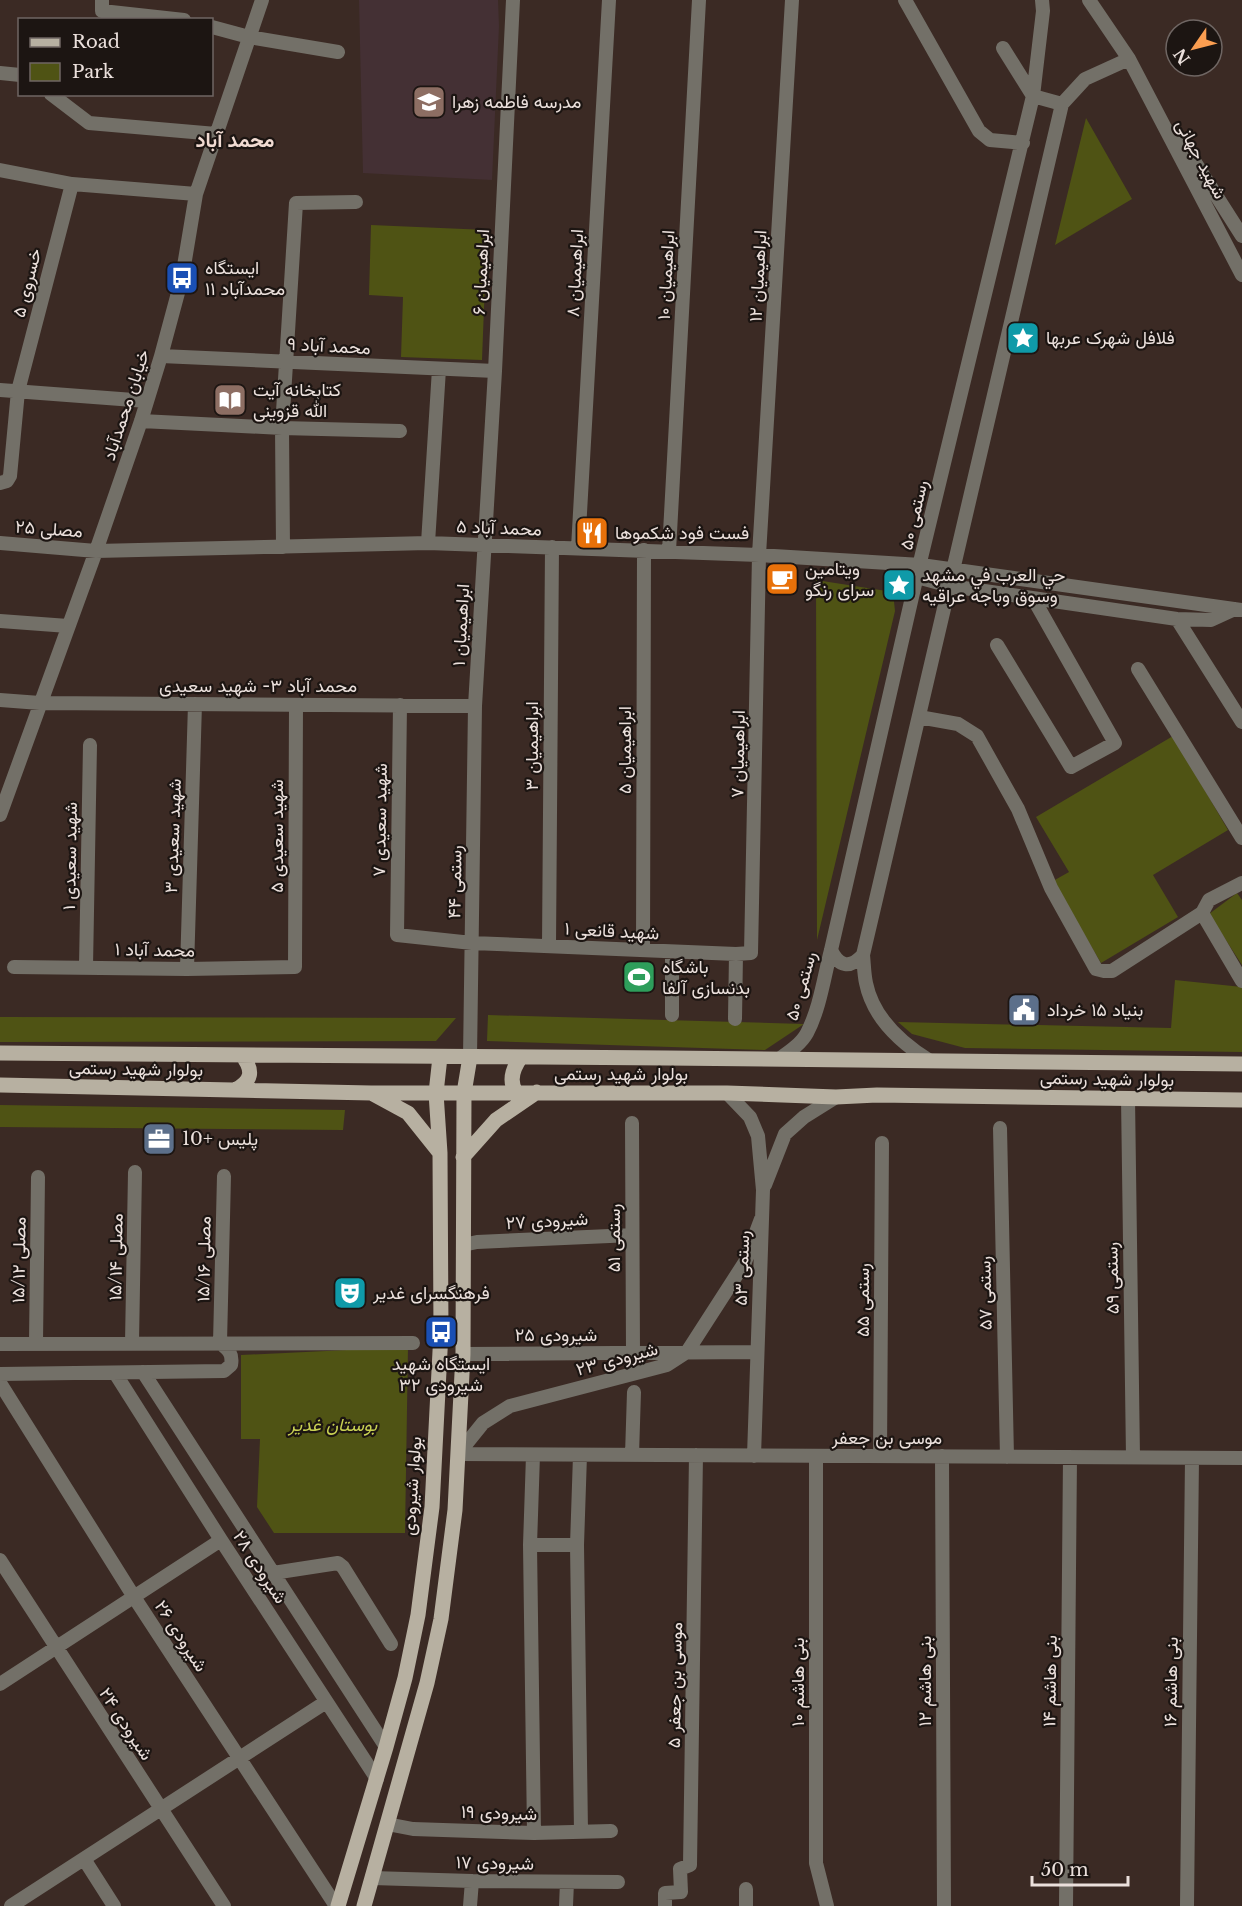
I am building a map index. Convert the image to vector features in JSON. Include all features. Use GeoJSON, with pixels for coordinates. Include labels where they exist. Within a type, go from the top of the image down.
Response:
{"type":"FeatureCollection","features":[{"type":"Feature","properties":{"kind":"main road","name":"بولوار شهید رستمی"},"geometry":{"type":"LineString","coordinates":[[2,1052],[1242,1064]]}},
{"type":"Feature","properties":{"kind":"main road"},"geometry":{"type":"LineString","coordinates":[[235,1090],[244,1085],[249,1075],[249,1064],[242,1055]]}},
{"type":"Feature","properties":{"kind":"main road","name":"بولوار شیرودی"},"geometry":{"type":"LineString","coordinates":[[337,1906],[405,1678],[418,1615],[432,1507],[441,1332],[440,1152],[436,1093],[440,1057]]}},
{"type":"Feature","properties":{"kind":"main road"},"geometry":{"type":"LineString","coordinates":[[516,1092],[512,1086],[512,1075],[521,1057]]}},
{"type":"Feature","properties":{"kind":"main road"},"geometry":{"type":"LineString","coordinates":[[364,1906],[427,1683],[441,1619],[455,1510],[470,1243],[463,1157],[464,1093],[470,1058]]}},
{"type":"Feature","properties":{"kind":"main road","name":"بولوار شهید رستمی"},"geometry":{"type":"LineString","coordinates":[[0,1085],[371,1093],[537,1092],[1242,1100]]}},
{"type":"Feature","properties":{"kind":"main road"},"geometry":{"type":"LineString","coordinates":[[463,1157],[496,1120],[537,1092]]}},
{"type":"Feature","properties":{"kind":"main road"},"geometry":{"type":"LineString","coordinates":[[371,1093],[408,1113],[440,1152]]}},
{"type":"Feature","properties":{"kind":"street"},"geometry":{"type":"LineString","coordinates":[[102,0],[102,11],[166,18]]}},
{"type":"Feature","properties":{"kind":"street","name":"خیابان محمدآباد"},"geometry":{"type":"LineString","coordinates":[[0,815],[141,421],[182,278],[196,194],[262,0]]}},
{"type":"Feature","properties":{"kind":"street","name":"ابراهیمیان ۶"},"geometry":{"type":"LineString","coordinates":[[484,546],[513,0]]}},
{"type":"Feature","properties":{"kind":"street","name":"ابراهیمیان ۸"},"geometry":{"type":"LineString","coordinates":[[578,548],[609,0]]}},
{"type":"Feature","properties":{"kind":"street","name":"ابراهیمیان ۱۰"},"geometry":{"type":"LineString","coordinates":[[669,551],[699,0]]}},
{"type":"Feature","properties":{"kind":"street","name":"ابراهیمیان ۱۲"},"geometry":{"type":"LineString","coordinates":[[759,555],[792,0]]}},
{"type":"Feature","properties":{"kind":"street"},"geometry":{"type":"LineString","coordinates":[[904,0],[979,131],[990,140],[1023,142]]}},
{"type":"Feature","properties":{"kind":"street","name":"رستمی ۵۰"},"geometry":{"type":"LineString","coordinates":[[779,1059],[806,1034],[816,1009],[831,950],[919,571],[1023,142],[1033,96],[1043,11],[1042,0]]}},
{"type":"Feature","properties":{"kind":"street","name":"شهید جهانی"},"geometry":{"type":"LineString","coordinates":[[1089,0],[1242,236]]}},
{"type":"Feature","properties":{"kind":"street","name":"شهید جهانی"},"geometry":{"type":"LineString","coordinates":[[1100,0],[1242,275]]}},
{"type":"Feature","properties":{"kind":"street"},"geometry":{"type":"LineString","coordinates":[[213,27],[249,37],[338,52]]}},
{"type":"Feature","properties":{"kind":"street"},"geometry":{"type":"LineString","coordinates":[[1003,48],[1033,96],[1062,104]]}},
{"type":"Feature","properties":{"kind":"street"},"geometry":{"type":"LineString","coordinates":[[930,1061],[914,1051],[887,1026],[872,1004],[866,982],[863,955],[1062,104],[1085,80],[1129,59]]}},
{"type":"Feature","properties":{"kind":"street"},"geometry":{"type":"LineString","coordinates":[[0,73],[18,75]]}},
{"type":"Feature","properties":{"kind":"street"},"geometry":{"type":"LineString","coordinates":[[54,96],[88,123],[216,134]]}},
{"type":"Feature","properties":{"kind":"street"},"geometry":{"type":"LineString","coordinates":[[0,170],[72,184],[196,194]]}},
{"type":"Feature","properties":{"kind":"street","name":"خسروی ۵"},"geometry":{"type":"LineString","coordinates":[[3,482],[10,476],[18,391],[72,184]]}},
{"type":"Feature","properties":{"kind":"street"},"geometry":{"type":"LineString","coordinates":[[283,547],[282,428],[296,203],[356,202]]}},
{"type":"Feature","properties":{"kind":"street","name":"محمد آباد ۹"},"geometry":{"type":"LineString","coordinates":[[161,356],[495,371]]}},
{"type":"Feature","properties":{"kind":"street"},"geometry":{"type":"LineString","coordinates":[[428,543],[439,369]]}},
{"type":"Feature","properties":{"kind":"street"},"geometry":{"type":"LineString","coordinates":[[0,390],[147,400]]}},
{"type":"Feature","properties":{"kind":"street"},"geometry":{"type":"LineString","coordinates":[[141,421],[400,431]]}},
{"type":"Feature","properties":{"kind":"street","name":"مصلی ۲۵"},"geometry":{"type":"LineString","coordinates":[[0,543],[96,551]]}},
{"type":"Feature","properties":{"kind":"street","name":"محمد آباد ۵"},"geometry":{"type":"LineString","coordinates":[[96,551],[428,543],[759,555],[900,564],[919,571]]}},
{"type":"Feature","properties":{"kind":"street","name":"ابراهیمیان ۱"},"geometry":{"type":"LineString","coordinates":[[475,706],[484,546]]}},
{"type":"Feature","properties":{"kind":"street","name":"ابراهیمیان ۳"},"geometry":{"type":"LineString","coordinates":[[549,946],[552,547]]}},
{"type":"Feature","properties":{"kind":"street","name":"ابراهیمیان ۵"},"geometry":{"type":"LineString","coordinates":[[643,950],[644,550]]}},
{"type":"Feature","properties":{"kind":"street","name":"ابراهیمیان ۷"},"geometry":{"type":"LineString","coordinates":[[751,953],[759,555]]}},
{"type":"Feature","properties":{"kind":"street"},"geometry":{"type":"LineString","coordinates":[[919,571],[953,570],[1238,610]]}},
{"type":"Feature","properties":{"kind":"street"},"geometry":{"type":"LineString","coordinates":[[919,571],[950,586],[1177,619],[1211,620],[1238,610]]}},
{"type":"Feature","properties":{"kind":"street"},"geometry":{"type":"LineString","coordinates":[[997,645],[1071,767],[1115,743],[1033,598]]}},
{"type":"Feature","properties":{"kind":"street"},"geometry":{"type":"LineString","coordinates":[[1177,619],[1242,722]]}},
{"type":"Feature","properties":{"kind":"street"},"geometry":{"type":"LineString","coordinates":[[0,621],[68,626]]}},
{"type":"Feature","properties":{"kind":"street"},"geometry":{"type":"LineString","coordinates":[[1138,669],[1242,838]]}},
{"type":"Feature","properties":{"kind":"street","name":"محمد آباد ۳- شهید سعیدی"},"geometry":{"type":"LineString","coordinates":[[0,700],[40,703],[475,706]]}},
{"type":"Feature","properties":{"kind":"street","name":"شهید سعیدی ۳"},"geometry":{"type":"LineString","coordinates":[[187,969],[195,704]]}},
{"type":"Feature","properties":{"kind":"street","name":"شهید سعیدی ۵"},"geometry":{"type":"LineString","coordinates":[[295,967],[296,705]]}},
{"type":"Feature","properties":{"kind":"street","name":"شهید سعیدی ۷"},"geometry":{"type":"LineString","coordinates":[[397,935],[400,705]]}},
{"type":"Feature","properties":{"kind":"street","name":"رستمی ۴۴"},"geometry":{"type":"LineString","coordinates":[[470,1058],[475,706]]}},
{"type":"Feature","properties":{"kind":"street"},"geometry":{"type":"LineString","coordinates":[[919,717],[958,724],[977,736],[1018,809],[1051,888],[1096,969],[1112,971],[1202,913],[1209,900],[1242,883]]}},
{"type":"Feature","properties":{"kind":"street","name":"شهید سعیدی ۱"},"geometry":{"type":"LineString","coordinates":[[86,967],[90,745]]}},
{"type":"Feature","properties":{"kind":"street"},"geometry":{"type":"LineString","coordinates":[[1202,913],[1242,981]]}},
{"type":"Feature","properties":{"kind":"street","name":"شهید قانعی ۱"},"geometry":{"type":"LineString","coordinates":[[397,935],[472,943],[672,952],[751,953]]}},
{"type":"Feature","properties":{"kind":"street"},"geometry":{"type":"LineString","coordinates":[[831,950],[836,960],[845,964],[856,963],[863,955]]}},
{"type":"Feature","properties":{"kind":"street"},"geometry":{"type":"LineString","coordinates":[[672,952],[672,1015]]}},
{"type":"Feature","properties":{"kind":"street"},"geometry":{"type":"LineString","coordinates":[[735,1019],[736,954]]}},
{"type":"Feature","properties":{"kind":"street","name":"محمد آباد ۱"},"geometry":{"type":"LineString","coordinates":[[14,967],[187,969],[295,967]]}},
{"type":"Feature","properties":{"kind":"street","name":"رستمی ۵۳"},"geometry":{"type":"LineString","coordinates":[[727,1094],[750,1117],[758,1136],[763,1190],[754,1456]]}},
{"type":"Feature","properties":{"kind":"street"},"geometry":{"type":"LineString","coordinates":[[763,1190],[785,1134],[804,1117],[836,1097]]}},
{"type":"Feature","properties":{"kind":"street","name":"رستمی ۵۹"},"geometry":{"type":"LineString","coordinates":[[1128,1098],[1133,1457]]}},
{"type":"Feature","properties":{"kind":"street","name":"رستمی ۵۱"},"geometry":{"type":"LineString","coordinates":[[632,1123],[633,1353]]}},
{"type":"Feature","properties":{"kind":"street","name":"رستمی ۵۷"},"geometry":{"type":"LineString","coordinates":[[1000,1128],[1007,1457]]}},
{"type":"Feature","properties":{"kind":"street","name":"رستمی ۵۵"},"geometry":{"type":"LineString","coordinates":[[880,1456],[882,1143]]}},
{"type":"Feature","properties":{"kind":"street","name":"مصلی ۱۵/۱۴"},"geometry":{"type":"LineString","coordinates":[[132,1343],[135,1172]]}},
{"type":"Feature","properties":{"kind":"street","name":"مصلی ۱۵/۱۶"},"geometry":{"type":"LineString","coordinates":[[220,1343],[224,1176]]}},
{"type":"Feature","properties":{"kind":"street","name":"مصلی ۱۵/۱۲"},"geometry":{"type":"LineString","coordinates":[[36,1343],[38,1177]]}},
{"type":"Feature","properties":{"kind":"street","name":"شیرودی ۲۳"},"geometry":{"type":"LineString","coordinates":[[458,1454],[483,1423],[510,1406],[668,1365],[687,1352],[745,1262],[761,1219]]}},
{"type":"Feature","properties":{"kind":"street","name":"شیرودی ۲۷"},"geometry":{"type":"LineString","coordinates":[[470,1243],[632,1235]]}},
{"type":"Feature","properties":{"kind":"street"},"geometry":{"type":"LineString","coordinates":[[0,1344],[413,1342]]}},
{"type":"Feature","properties":{"kind":"street"},"geometry":{"type":"LineString","coordinates":[[0,1374],[224,1371],[231,1365],[232,1357],[229,1350],[220,1343]]}},
{"type":"Feature","properties":{"kind":"street","name":"شیرودی ۲۵"},"geometry":{"type":"LineString","coordinates":[[463,1354],[757,1352]]}},
{"type":"Feature","properties":{"kind":"street","name":"شیرودی ۲۸"},"geometry":{"type":"LineString","coordinates":[[115,1372],[376,1779]]}},
{"type":"Feature","properties":{"kind":"street","name":"شیرودی ۲۸"},"geometry":{"type":"LineString","coordinates":[[143,1372],[386,1747]]}},
{"type":"Feature","properties":{"kind":"street","name":"شیرودی ۲۶"},"geometry":{"type":"LineString","coordinates":[[0,1383],[134,1597],[337,1906]]}},
{"type":"Feature","properties":{"kind":"street"},"geometry":{"type":"LineString","coordinates":[[632,1455],[634,1392]]}},
{"type":"Feature","properties":{"kind":"street","name":"موسی بن جعفر"},"geometry":{"type":"LineString","coordinates":[[458,1454],[1242,1458]]}},
{"type":"Feature","properties":{"kind":"street"},"geometry":{"type":"LineString","coordinates":[[533,1455],[530,1545],[534,1833]]}},
{"type":"Feature","properties":{"kind":"street"},"geometry":{"type":"LineString","coordinates":[[580,1455],[577,1545],[581,1832]]}},
{"type":"Feature","properties":{"kind":"street","name":"موسی بن جعفر ۵"},"geometry":{"type":"LineString","coordinates":[[665,1900],[681,1892],[680,1869],[690,1865],[696,1455]]}},
{"type":"Feature","properties":{"kind":"street","name":"بنی هاشم ۱۰"},"geometry":{"type":"LineString","coordinates":[[816,1456],[816,1863],[827,1906]]}},
{"type":"Feature","properties":{"kind":"street","name":"بنی هاشم ۱۲"},"geometry":{"type":"LineString","coordinates":[[942,1456],[944,1906]]}},
{"type":"Feature","properties":{"kind":"street","name":"بنی هاشم ۱۴"},"geometry":{"type":"LineString","coordinates":[[1066,1906],[1070,1457]]}},
{"type":"Feature","properties":{"kind":"street","name":"بنی هاشم ۱۶"},"geometry":{"type":"LineString","coordinates":[[1186,1906],[1192,1458]]}},
{"type":"Feature","properties":{"kind":"street"},"geometry":{"type":"LineString","coordinates":[[0,1684],[221,1540]]}},
{"type":"Feature","properties":{"kind":"street"},"geometry":{"type":"LineString","coordinates":[[530,1545],[577,1545]]}},
{"type":"Feature","properties":{"kind":"street","name":"شیرودی ۲۴"},"geometry":{"type":"LineString","coordinates":[[0,1560],[224,1906]]}},
{"type":"Feature","properties":{"kind":"street"},"geometry":{"type":"LineString","coordinates":[[273,1573],[338,1563],[344,1567],[391,1644]]}},
{"type":"Feature","properties":{"kind":"street"},"geometry":{"type":"LineString","coordinates":[[11,1906],[326,1702]]}},
{"type":"Feature","properties":{"kind":"street","name":"شیرودی ۱۹"},"geometry":{"type":"LineString","coordinates":[[387,1824],[413,1828],[534,1833],[611,1831]]}},
{"type":"Feature","properties":{"kind":"street"},"geometry":{"type":"LineString","coordinates":[[84,1859],[114,1906]]}},
{"type":"Feature","properties":{"kind":"street","name":"شیرودی ۱۷"},"geometry":{"type":"LineString","coordinates":[[372,1878],[618,1882]]}},
{"type":"Feature","properties":{"kind":"street"},"geometry":{"type":"LineString","coordinates":[[470,1906],[472,1881]]}},
{"type":"Feature","properties":{"kind":"street"},"geometry":{"type":"LineString","coordinates":[[566,1906],[567,1882]]}},
{"type":"Feature","properties":{"kind":"street"},"geometry":{"type":"LineString","coordinates":[[746,1889],[746,1906]]}},
{"type":"Feature","properties":{"kind":"shaded area","name":"مدرسه فاطمه زهرا"},"geometry":{"type":"Polygon","coordinates":[[[359,0],[498,0],[499,26],[492,180],[363,173],[359,0]]]}},
{"type":"Feature","properties":{"kind":"green space"},"geometry":{"type":"Polygon","coordinates":[[[1086,118],[1132,199],[1055,245],[1086,118]]]}},
{"type":"Feature","properties":{"kind":"green space"},"geometry":{"type":"Polygon","coordinates":[[[371,225],[487,230],[482,360],[401,357],[403,297],[369,295],[371,225]]]}},
{"type":"Feature","properties":{"kind":"green space"},"geometry":{"type":"Polygon","coordinates":[[[816,580],[893,592],[895,611],[817,940],[816,580]]]}},
{"type":"Feature","properties":{"kind":"green space"},"geometry":{"type":"Polygon","coordinates":[[[1173,736],[1228,830],[1153,875],[1178,917],[1101,963],[1053,881],[1069,872],[1036,817],[1173,736]]]}},
{"type":"Feature","properties":{"kind":"green space"},"geometry":{"type":"Polygon","coordinates":[[[1237,893],[1242,900],[1242,965],[1209,914],[1237,893]]]}},
{"type":"Feature","properties":{"kind":"green space"},"geometry":{"type":"Polygon","coordinates":[[[1175,980],[1242,987],[1242,1052],[965,1048],[912,1034],[898,1022],[1171,1028],[1175,980]]]}},
{"type":"Feature","properties":{"kind":"green space"},"geometry":{"type":"Polygon","coordinates":[[[488,1015],[804,1024],[765,1050],[487,1041],[488,1015]]]}},
{"type":"Feature","properties":{"kind":"green space"},"geometry":{"type":"Polygon","coordinates":[[[0,1017],[456,1018],[436,1041],[0,1042],[0,1017]]]}},
{"type":"Feature","properties":{"kind":"green space"},"geometry":{"type":"Polygon","coordinates":[[[0,1105],[345,1110],[343,1130],[0,1127],[0,1105]]]}},
{"type":"Feature","properties":{"kind":"green space","name":"بوستان غدیر"},"geometry":{"type":"Polygon","coordinates":[[[408,1347],[405,1533],[274,1533],[257,1507],[260,1439],[241,1439],[241,1355],[408,1347]]]}},
{"type":"Feature","properties":{"kind":"place","name":"مدرسه فاطمه زهرا"},"geometry":{"type":"Point","coordinates":[429,102]}},
{"type":"Feature","properties":{"kind":"place","name":"ایستگاه محمدآباد ۱۱"},"geometry":{"type":"Point","coordinates":[182,278]}},
{"type":"Feature","properties":{"kind":"place","name":"فلافل شهرک عربها"},"geometry":{"type":"Point","coordinates":[1023,338]}},
{"type":"Feature","properties":{"kind":"place","name":"کتابخانه آیت الله قزوینی"},"geometry":{"type":"Point","coordinates":[230,400]}},
{"type":"Feature","properties":{"kind":"place","name":"فست فود شکموها"},"geometry":{"type":"Point","coordinates":[592,533]}},
{"type":"Feature","properties":{"kind":"place","name":"ویتامین سرای رنگو"},"geometry":{"type":"Point","coordinates":[782,579]}},
{"type":"Feature","properties":{"kind":"place","name":"حي العرب في مشهد وسوق وباجه عراقيه"},"geometry":{"type":"Point","coordinates":[899,585]}},
{"type":"Feature","properties":{"kind":"place","name":"باشگاه بدنسازی آلفا"},"geometry":{"type":"Point","coordinates":[639,977]}},
{"type":"Feature","properties":{"kind":"place","name":"بنیاد ۱۵ خرداد"},"geometry":{"type":"Point","coordinates":[1024,1010]}},
{"type":"Feature","properties":{"kind":"place","name":"پلیس +10"},"geometry":{"type":"Point","coordinates":[159,1139]}},
{"type":"Feature","properties":{"kind":"place","name":"فرهنگسرای غدیر"},"geometry":{"type":"Point","coordinates":[350,1293]}},
{"type":"Feature","properties":{"kind":"place","name":"ایستگاه شهید شیرودی ۳۲"},"geometry":{"type":"Point","coordinates":[441,1332]}},
{"type":"Feature","properties":{"kind":"district","name":"محمد آباد"},"geometry":{"type":"Point","coordinates":[235,140]}}]}
